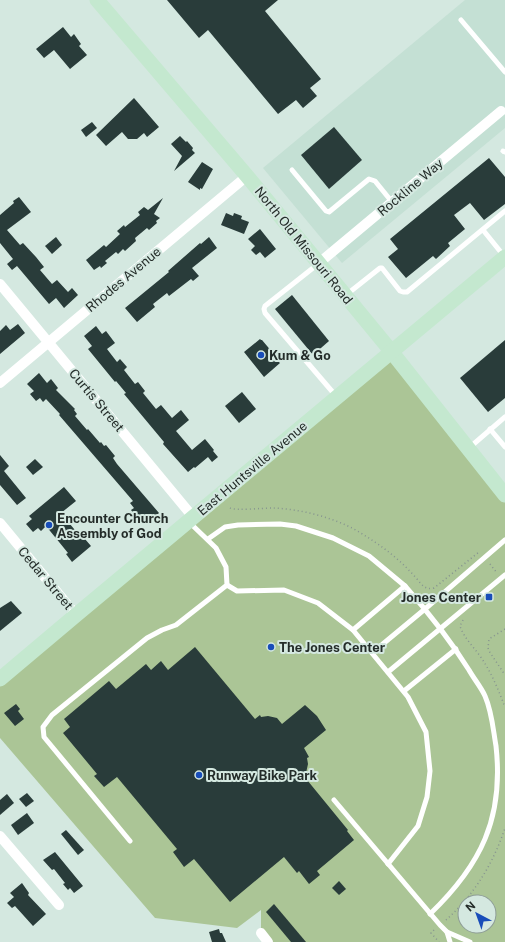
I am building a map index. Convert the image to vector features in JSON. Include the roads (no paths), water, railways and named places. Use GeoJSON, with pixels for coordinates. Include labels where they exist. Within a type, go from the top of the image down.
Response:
{"type":"FeatureCollection","features":[{"type":"Feature","properties":{"kind":"main road","name":"North Old Missouri Road"},"geometry":{"type":"LineString","coordinates":[[97,0],[247,176],[391,352],[505,495]]}},
{"type":"Feature","properties":{"kind":"main road","name":"East Huntsville Avenue"},"geometry":{"type":"LineString","coordinates":[[0,679],[505,257]]}},
{"type":"Feature","properties":{"kind":"street","name":"Rockline Way"},"geometry":{"type":"LineString","coordinates":[[319,264],[503,109]]}},
{"type":"Feature","properties":{"kind":"street","name":"Rhodes Avenue"},"geometry":{"type":"LineString","coordinates":[[0,383],[247,176]]}},
{"type":"Feature","properties":{"kind":"street","name":"Curtis Street"},"geometry":{"type":"LineString","coordinates":[[0,284],[191,519]]}},
{"type":"Feature","properties":{"kind":"street","name":"Cedar Street"},"geometry":{"type":"LineString","coordinates":[[0,523],[76,614]]}},
{"type":"Feature","properties":{"kind":"street"},"geometry":{"type":"LineString","coordinates":[[0,836],[59,905]]}},
{"type":"Feature","properties":{"kind":"street"},"geometry":{"type":"LineString","coordinates":[[261,933],[268,942]]}},
{"type":"Feature","properties":{"kind":"lane"},"geometry":{"type":"LineString","coordinates":[[461,20],[505,72]]}},
{"type":"Feature","properties":{"kind":"lane"},"geometry":{"type":"LineString","coordinates":[[292,170],[328,212],[369,179],[375,182],[392,202]]}},
{"type":"Feature","properties":{"kind":"lane"},"geometry":{"type":"LineString","coordinates":[[345,296],[380,268],[382,268],[400,291],[407,292],[505,211]]}},
{"type":"Feature","properties":{"kind":"lane"},"geometry":{"type":"LineString","coordinates":[[483,230],[505,257]]}},
{"type":"Feature","properties":{"kind":"lane"},"geometry":{"type":"LineString","coordinates":[[319,264],[265,306],[264,309],[265,313],[336,397]]}},
{"type":"Feature","properties":{"kind":"lane"},"geometry":{"type":"LineString","coordinates":[[468,448],[505,417]]}},
{"type":"Feature","properties":{"kind":"lane"},"geometry":{"type":"LineString","coordinates":[[490,429],[505,447]]}},
{"type":"Feature","properties":{"kind":"lane"},"geometry":{"type":"LineString","coordinates":[[191,519],[216,548],[226,567],[227,585]]}},
{"type":"Feature","properties":{"kind":"lane"},"geometry":{"type":"LineString","coordinates":[[208,539],[225,527],[280,524],[296,526],[333,538],[369,556],[405,586],[425,609],[456,649],[485,695],[492,715],[498,764],[498,785],[493,818],[478,857],[447,898],[430,914]]}},
{"type":"Feature","properties":{"kind":"lane"},"geometry":{"type":"LineString","coordinates":[[372,653],[505,540]]}},
{"type":"Feature","properties":{"kind":"lane"},"geometry":{"type":"LineString","coordinates":[[388,672],[503,576]]}},
{"type":"Feature","properties":{"kind":"lane"},"geometry":{"type":"LineString","coordinates":[[227,585],[237,590],[284,590],[318,603],[353,630],[408,697],[426,732],[430,771],[427,797],[418,826],[388,864]]}},
{"type":"Feature","properties":{"kind":"lane"},"geometry":{"type":"LineString","coordinates":[[130,841],[44,737],[43,727],[52,716],[147,638],[176,624],[227,585]]}},
{"type":"Feature","properties":{"kind":"lane"},"geometry":{"type":"LineString","coordinates":[[353,630],[405,586]]}},
{"type":"Feature","properties":{"kind":"lane"},"geometry":{"type":"LineString","coordinates":[[404,691],[456,649]]}},
{"type":"Feature","properties":{"kind":"lane"},"geometry":{"type":"LineString","coordinates":[[334,800],[440,925],[447,932],[470,942]]}},
{"type":"Feature","properties":{"kind":"lane"},"geometry":{"type":"LineString","coordinates":[[447,932],[450,942]]}},
{"type":"Feature","properties":{"kind":"place","name":"Kum & Go"},"geometry":{"type":"Point","coordinates":[261,355]}},
{"type":"Feature","properties":{"kind":"place","name":"Encounter Church Assembly of God"},"geometry":{"type":"Point","coordinates":[49,525]}},
{"type":"Feature","properties":{"kind":"place","name":"Jones Center"},"geometry":{"type":"Point","coordinates":[489,597]}},
{"type":"Feature","properties":{"kind":"place","name":"The Jones Center"},"geometry":{"type":"Point","coordinates":[271,647]}},
{"type":"Feature","properties":{"kind":"place","name":"Runway Bike Park"},"geometry":{"type":"Point","coordinates":[199,775]}}]}
